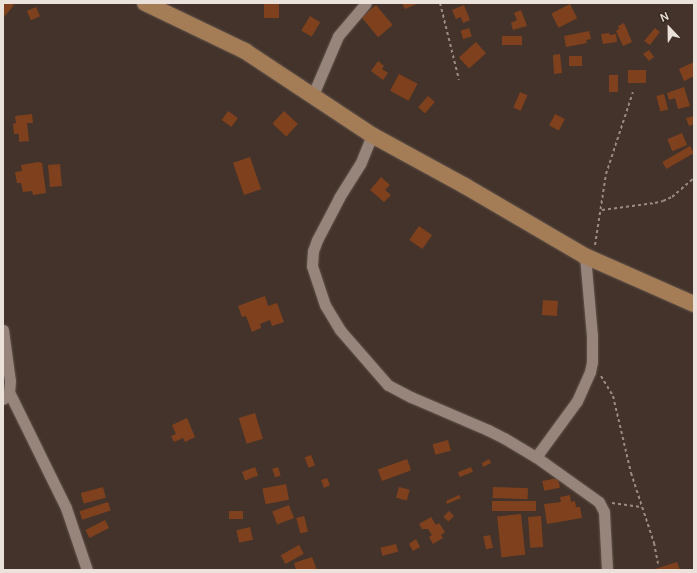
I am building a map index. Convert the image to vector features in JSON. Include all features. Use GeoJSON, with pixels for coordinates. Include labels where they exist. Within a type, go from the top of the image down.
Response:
{"type":"FeatureCollection","features":[{"type":"Feature","properties":{"kind":"street"},"geometry":{"type":"LineString","coordinates":[[145,3],[245,51],[312,97],[372,135],[465,186],[589,258],[694,304]]}},
{"type":"Feature","properties":{"kind":"street"},"geometry":{"type":"LineString","coordinates":[[312,97],[338,36],[366,3]]}},
{"type":"Feature","properties":{"kind":"street"},"geometry":{"type":"LineString","coordinates":[[372,135],[360,164],[339,198],[317,240],[313,251],[312,266],[325,306],[340,330],[388,385],[411,397],[488,430],[536,457],[599,502],[604,512],[607,570]]}},
{"type":"Feature","properties":{"kind":"street"},"geometry":{"type":"LineString","coordinates":[[536,457],[578,401],[590,372],[592,362],[589,258]]}},
{"type":"Feature","properties":{"kind":"street"},"geometry":{"type":"LineString","coordinates":[[3,330],[10,381],[6,395],[66,508],[87,570]]}},
{"type":"Feature","properties":{"kind":"path"},"geometry":{"type":"LineString","coordinates":[[440,3],[459,80]]}},
{"type":"Feature","properties":{"kind":"path"},"geometry":{"type":"LineString","coordinates":[[589,258],[602,210],[606,174],[633,92]]}},
{"type":"Feature","properties":{"kind":"path"},"geometry":{"type":"LineString","coordinates":[[602,210],[655,204],[672,197],[694,178]]}},
{"type":"Feature","properties":{"kind":"path"},"geometry":{"type":"LineString","coordinates":[[592,362],[613,396],[641,507],[654,543],[658,564]]}},
{"type":"Feature","properties":{"kind":"path"},"geometry":{"type":"LineString","coordinates":[[599,502],[641,507]]}},
{"type":"Feature","properties":{"kind":"building"},"geometry":{"type":"Polygon","coordinates":[[[3,3],[11,3],[14,5],[5,16],[3,14],[3,3]]]}},
{"type":"Feature","properties":{"kind":"building"},"geometry":{"type":"Polygon","coordinates":[[[402,3],[419,3],[405,9],[402,3]]]}},
{"type":"Feature","properties":{"kind":"building"},"geometry":{"type":"Polygon","coordinates":[[[264,4],[279,4],[279,18],[264,18],[264,4]]]}},
{"type":"Feature","properties":{"kind":"building"},"geometry":{"type":"Polygon","coordinates":[[[570,4],[577,18],[559,28],[551,14],[570,4]]]}},
{"type":"Feature","properties":{"kind":"building"},"geometry":{"type":"Polygon","coordinates":[[[376,5],[393,25],[378,37],[361,17],[376,5]]]}},
{"type":"Feature","properties":{"kind":"building"},"geometry":{"type":"Polygon","coordinates":[[[464,5],[470,20],[463,23],[461,17],[456,19],[452,10],[464,5]]]}},
{"type":"Feature","properties":{"kind":"building"},"geometry":{"type":"Polygon","coordinates":[[[36,7],[40,16],[31,20],[27,11],[36,7]]]}},
{"type":"Feature","properties":{"kind":"building"},"geometry":{"type":"Polygon","coordinates":[[[521,10],[527,26],[513,30],[511,23],[517,20],[514,13],[521,10]]]}},
{"type":"Feature","properties":{"kind":"building"},"geometry":{"type":"Polygon","coordinates":[[[310,16],[320,22],[312,37],[301,31],[310,16]]]}},
{"type":"Feature","properties":{"kind":"building"},"geometry":{"type":"Polygon","coordinates":[[[624,23],[632,42],[623,46],[616,31],[619,29],[618,26],[624,23]]]}},
{"type":"Feature","properties":{"kind":"building"},"geometry":{"type":"Polygon","coordinates":[[[469,28],[472,37],[463,39],[460,31],[469,28]]]}},
{"type":"Feature","properties":{"kind":"building"},"geometry":{"type":"Polygon","coordinates":[[[655,28],[660,32],[650,45],[644,41],[655,28]]]}},
{"type":"Feature","properties":{"kind":"building"},"geometry":{"type":"Polygon","coordinates":[[[589,31],[591,39],[586,40],[587,43],[566,47],[564,36],[589,31]]]}},
{"type":"Feature","properties":{"kind":"building"},"geometry":{"type":"Polygon","coordinates":[[[609,33],[610,35],[616,34],[617,42],[603,44],[601,34],[609,33]]]}},
{"type":"Feature","properties":{"kind":"building"},"geometry":{"type":"Polygon","coordinates":[[[502,36],[522,36],[522,45],[502,45],[502,36]]]}},
{"type":"Feature","properties":{"kind":"building"},"geometry":{"type":"Polygon","coordinates":[[[476,42],[486,53],[469,69],[459,57],[476,42]]]}},
{"type":"Feature","properties":{"kind":"building"},"geometry":{"type":"Polygon","coordinates":[[[649,50],[654,57],[649,61],[643,54],[649,50]]]}},
{"type":"Feature","properties":{"kind":"building"},"geometry":{"type":"Polygon","coordinates":[[[560,54],[562,73],[554,74],[553,55],[560,54]]]}},
{"type":"Feature","properties":{"kind":"building"},"geometry":{"type":"Polygon","coordinates":[[[569,56],[582,56],[582,66],[569,66],[569,56]]]}},
{"type":"Feature","properties":{"kind":"building"},"geometry":{"type":"Polygon","coordinates":[[[378,61],[384,66],[382,69],[388,73],[383,80],[371,71],[378,61]]]}},
{"type":"Feature","properties":{"kind":"building"},"geometry":{"type":"Polygon","coordinates":[[[694,62],[694,76],[684,81],[679,69],[694,62]]]}},
{"type":"Feature","properties":{"kind":"building"},"geometry":{"type":"Polygon","coordinates":[[[628,70],[646,70],[646,83],[628,83],[628,70]]]}},
{"type":"Feature","properties":{"kind":"building"},"geometry":{"type":"Polygon","coordinates":[[[399,74],[418,84],[409,101],[390,91],[399,74]]]}},
{"type":"Feature","properties":{"kind":"building"},"geometry":{"type":"Polygon","coordinates":[[[609,75],[618,75],[618,92],[609,92],[609,75]]]}},
{"type":"Feature","properties":{"kind":"building"},"geometry":{"type":"Polygon","coordinates":[[[684,87],[690,106],[678,109],[675,98],[669,100],[667,93],[684,87]]]}},
{"type":"Feature","properties":{"kind":"building"},"geometry":{"type":"Polygon","coordinates":[[[520,92],[527,95],[521,111],[513,108],[520,92]]]}},
{"type":"Feature","properties":{"kind":"building"},"geometry":{"type":"Polygon","coordinates":[[[664,94],[668,109],[660,112],[656,96],[664,94]]]}},
{"type":"Feature","properties":{"kind":"building"},"geometry":{"type":"Polygon","coordinates":[[[428,96],[435,102],[425,113],[418,107],[428,96]]]}},
{"type":"Feature","properties":{"kind":"building"},"geometry":{"type":"Polygon","coordinates":[[[228,111],[238,118],[232,127],[222,120],[228,111]]]}},
{"type":"Feature","properties":{"kind":"building"},"geometry":{"type":"Polygon","coordinates":[[[284,111],[298,124],[286,136],[272,123],[284,111]]]}},
{"type":"Feature","properties":{"kind":"building"},"geometry":{"type":"Polygon","coordinates":[[[32,114],[33,123],[27,123],[29,141],[19,142],[19,134],[14,134],[13,124],[16,123],[15,116],[32,114]]]}},
{"type":"Feature","properties":{"kind":"building"},"geometry":{"type":"Polygon","coordinates":[[[555,114],[565,119],[559,131],[549,126],[555,114]]]}},
{"type":"Feature","properties":{"kind":"building"},"geometry":{"type":"Polygon","coordinates":[[[694,116],[694,124],[689,126],[686,118],[694,116]]]}},
{"type":"Feature","properties":{"kind":"building"},"geometry":{"type":"Polygon","coordinates":[[[682,133],[687,145],[672,151],[667,139],[682,133]]]}},
{"type":"Feature","properties":{"kind":"building"},"geometry":{"type":"Polygon","coordinates":[[[690,146],[694,153],[666,169],[662,162],[690,146]]]}},
{"type":"Feature","properties":{"kind":"building"},"geometry":{"type":"Polygon","coordinates":[[[250,157],[261,189],[244,195],[233,163],[250,157]]]}},
{"type":"Feature","properties":{"kind":"building"},"geometry":{"type":"Polygon","coordinates":[[[38,162],[42,163],[46,193],[33,195],[32,191],[23,192],[21,183],[17,183],[15,172],[22,171],[21,165],[38,162]]]}},
{"type":"Feature","properties":{"kind":"building"},"geometry":{"type":"Polygon","coordinates":[[[60,164],[62,186],[50,187],[48,165],[60,164]]]}},
{"type":"Feature","properties":{"kind":"building"},"geometry":{"type":"Polygon","coordinates":[[[381,177],[390,185],[385,190],[391,195],[384,202],[370,190],[381,177]]]}},
{"type":"Feature","properties":{"kind":"building"},"geometry":{"type":"Polygon","coordinates":[[[419,226],[432,235],[422,249],[409,240],[419,226]]]}},
{"type":"Feature","properties":{"kind":"building"},"geometry":{"type":"Polygon","coordinates":[[[265,296],[268,306],[277,303],[284,322],[272,326],[270,320],[260,324],[261,328],[252,332],[246,316],[242,317],[238,306],[265,296]]]}},
{"type":"Feature","properties":{"kind":"building"},"geometry":{"type":"Polygon","coordinates":[[[543,300],[558,301],[557,316],[542,315],[543,300]]]}},
{"type":"Feature","properties":{"kind":"building"},"geometry":{"type":"Polygon","coordinates":[[[255,413],[263,439],[247,444],[239,418],[255,413]]]}},
{"type":"Feature","properties":{"kind":"building"},"geometry":{"type":"Polygon","coordinates":[[[187,418],[195,437],[185,442],[183,438],[174,442],[171,436],[176,434],[172,425],[187,418]]]}},
{"type":"Feature","properties":{"kind":"building"},"geometry":{"type":"Polygon","coordinates":[[[448,440],[451,451],[435,455],[433,444],[448,440]]]}},
{"type":"Feature","properties":{"kind":"building"},"geometry":{"type":"Polygon","coordinates":[[[311,455],[315,465],[309,468],[305,458],[311,455]]]}},
{"type":"Feature","properties":{"kind":"building"},"geometry":{"type":"Polygon","coordinates":[[[407,459],[411,470],[382,481],[378,470],[407,459]]]}},
{"type":"Feature","properties":{"kind":"building"},"geometry":{"type":"Polygon","coordinates":[[[489,459],[491,463],[483,467],[482,463],[489,459]]]}},
{"type":"Feature","properties":{"kind":"building"},"geometry":{"type":"Polygon","coordinates":[[[255,467],[258,475],[245,480],[242,472],[255,467]]]}},
{"type":"Feature","properties":{"kind":"building"},"geometry":{"type":"Polygon","coordinates":[[[278,467],[281,476],[275,477],[272,469],[278,467]]]}},
{"type":"Feature","properties":{"kind":"building"},"geometry":{"type":"Polygon","coordinates":[[[471,467],[473,472],[460,477],[458,472],[471,467]]]}},
{"type":"Feature","properties":{"kind":"building"},"geometry":{"type":"Polygon","coordinates":[[[327,478],[330,485],[324,488],[321,480],[327,478]]]}},
{"type":"Feature","properties":{"kind":"building"},"geometry":{"type":"Polygon","coordinates":[[[558,478],[560,488],[544,491],[542,481],[558,478]]]}},
{"type":"Feature","properties":{"kind":"building"},"geometry":{"type":"Polygon","coordinates":[[[286,484],[289,500],[265,504],[262,489],[286,484]]]}},
{"type":"Feature","properties":{"kind":"building"},"geometry":{"type":"Polygon","coordinates":[[[103,487],[106,498],[84,504],[81,493],[103,487]]]}},
{"type":"Feature","properties":{"kind":"building"},"geometry":{"type":"Polygon","coordinates":[[[399,487],[410,490],[407,500],[396,498],[399,487]]]}},
{"type":"Feature","properties":{"kind":"building"},"geometry":{"type":"Polygon","coordinates":[[[493,487],[528,488],[528,499],[493,498],[493,487]]]}},
{"type":"Feature","properties":{"kind":"building"},"geometry":{"type":"Polygon","coordinates":[[[459,495],[461,498],[447,504],[446,501],[459,495]]]}},
{"type":"Feature","properties":{"kind":"building"},"geometry":{"type":"Polygon","coordinates":[[[570,495],[571,502],[575,501],[576,507],[580,507],[582,518],[547,524],[544,504],[561,502],[560,497],[570,495]]]}},
{"type":"Feature","properties":{"kind":"building"},"geometry":{"type":"Polygon","coordinates":[[[492,501],[536,501],[536,511],[492,511],[492,501]]]}},
{"type":"Feature","properties":{"kind":"building"},"geometry":{"type":"Polygon","coordinates":[[[108,502],[111,511],[82,520],[79,511],[108,502]]]}},
{"type":"Feature","properties":{"kind":"building"},"geometry":{"type":"Polygon","coordinates":[[[289,505],[294,518],[277,525],[272,511],[289,505]]]}},
{"type":"Feature","properties":{"kind":"building"},"geometry":{"type":"Polygon","coordinates":[[[229,511],[243,511],[243,519],[229,519],[229,511]]]}},
{"type":"Feature","properties":{"kind":"building"},"geometry":{"type":"Polygon","coordinates":[[[449,511],[454,516],[448,522],[443,517],[449,511]]]}},
{"type":"Feature","properties":{"kind":"building"},"geometry":{"type":"Polygon","coordinates":[[[521,514],[525,555],[501,557],[497,517],[521,514]]]}},
{"type":"Feature","properties":{"kind":"building"},"geometry":{"type":"Polygon","coordinates":[[[304,516],[308,531],[300,534],[296,518],[304,516]]]}},
{"type":"Feature","properties":{"kind":"building"},"geometry":{"type":"Polygon","coordinates":[[[541,516],[543,547],[530,548],[528,517],[541,516]]]}},
{"type":"Feature","properties":{"kind":"building"},"geometry":{"type":"Polygon","coordinates":[[[431,517],[436,525],[439,523],[445,532],[441,535],[443,538],[433,544],[429,537],[432,535],[428,529],[422,529],[419,524],[431,517]]]}},
{"type":"Feature","properties":{"kind":"building"},"geometry":{"type":"Polygon","coordinates":[[[105,520],[109,528],[89,538],[85,530],[105,520]]]}},
{"type":"Feature","properties":{"kind":"building"},"geometry":{"type":"Polygon","coordinates":[[[250,527],[253,540],[239,543],[236,530],[250,527]]]}},
{"type":"Feature","properties":{"kind":"building"},"geometry":{"type":"Polygon","coordinates":[[[490,535],[493,548],[486,549],[483,537],[490,535]]]}},
{"type":"Feature","properties":{"kind":"building"},"geometry":{"type":"Polygon","coordinates":[[[416,539],[420,547],[413,551],[409,544],[416,539]]]}},
{"type":"Feature","properties":{"kind":"building"},"geometry":{"type":"Polygon","coordinates":[[[396,544],[398,552],[382,556],[380,548],[396,544]]]}},
{"type":"Feature","properties":{"kind":"building"},"geometry":{"type":"Polygon","coordinates":[[[299,545],[304,554],[285,564],[281,555],[299,545]]]}},
{"type":"Feature","properties":{"kind":"building"},"geometry":{"type":"Polygon","coordinates":[[[312,557],[317,570],[296,570],[294,563],[312,557]]]}},
{"type":"Feature","properties":{"kind":"building"},"geometry":{"type":"Polygon","coordinates":[[[677,562],[680,570],[652,570],[677,562]]]}}]}
